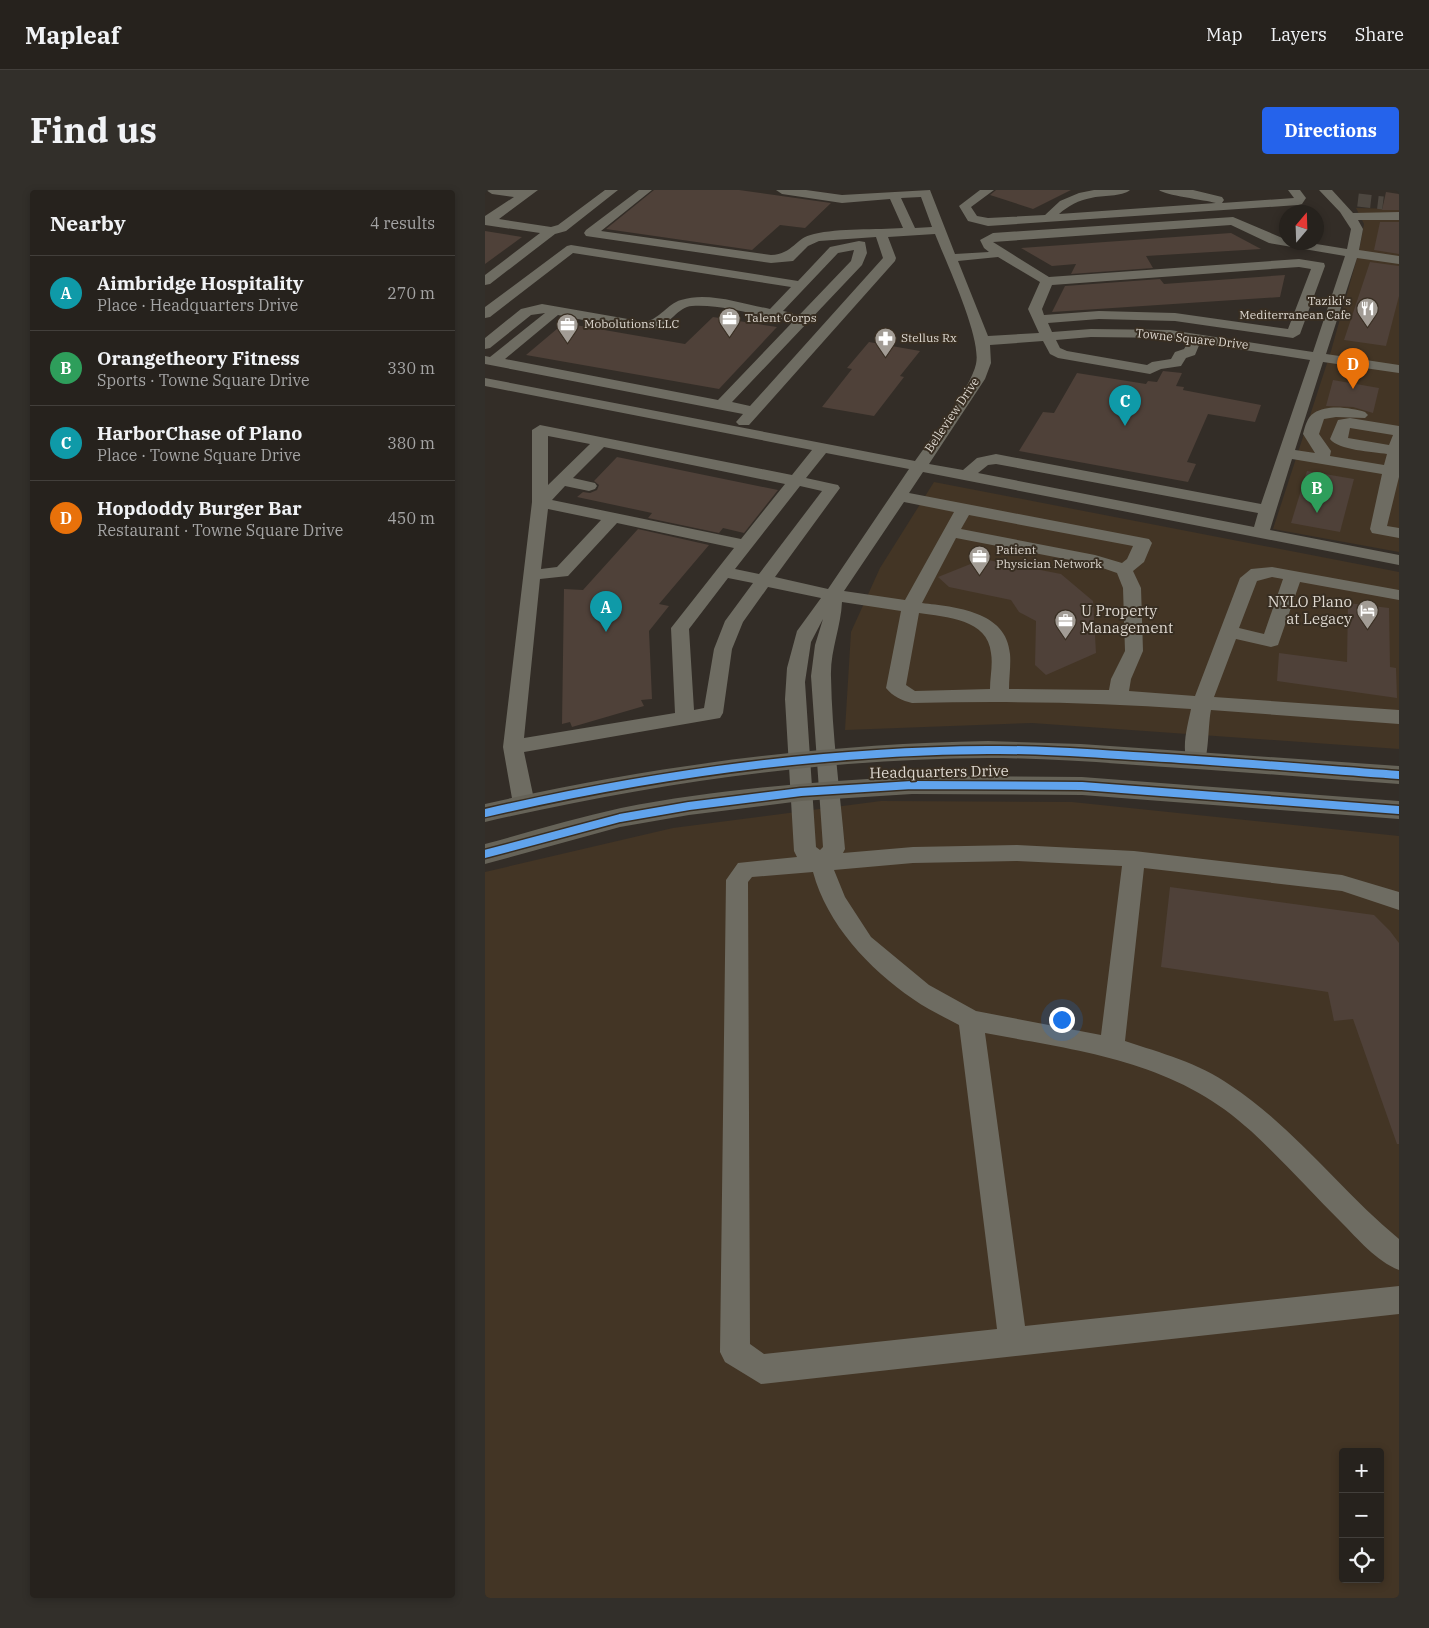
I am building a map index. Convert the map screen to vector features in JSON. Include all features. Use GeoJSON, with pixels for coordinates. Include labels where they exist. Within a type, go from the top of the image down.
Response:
{"type":"FeatureCollection","features":[{"type":"Feature","properties":{"kind":"main road","name":"Headquarters Drive"},"geometry":{"type":"LineString","coordinates":[[485,813],[634,781],[798,760],[967,750],[1086,753],[1399,775]]}},
{"type":"Feature","properties":{"kind":"main road"},"geometry":{"type":"LineString","coordinates":[[1196,760],[1199,794]]}},
{"type":"Feature","properties":{"kind":"main road","name":"Headquarters Drive"},"geometry":{"type":"LineString","coordinates":[[485,854],[620,818],[689,806],[801,792],[912,785],[1031,784],[1199,794],[1399,810]]}},
{"type":"Feature","properties":{"kind":"street"},"geometry":{"type":"LineString","coordinates":[[491,190],[528,192]]}},
{"type":"Feature","properties":{"kind":"street"},"geometry":{"type":"LineString","coordinates":[[485,281],[551,231],[562,228],[611,190]]}},
{"type":"Feature","properties":{"kind":"street"},"geometry":{"type":"LineString","coordinates":[[646,190],[590,233],[771,259],[788,258],[804,243],[816,238],[882,238]]}},
{"type":"Feature","properties":{"kind":"street"},"geometry":{"type":"LineString","coordinates":[[781,190],[833,194],[842,198],[925,192]]}},
{"type":"Feature","properties":{"kind":"street"},"geometry":{"type":"LineString","coordinates":[[988,190],[965,206],[970,218],[973,220],[988,222],[1297,201],[1300,198],[1294,190]]}},
{"type":"Feature","properties":{"kind":"street"},"geometry":{"type":"LineString","coordinates":[[1049,218],[1061,206],[1073,199],[1105,191],[1124,190]]}},
{"type":"Feature","properties":{"kind":"street"},"geometry":{"type":"LineString","coordinates":[[1165,190],[1210,197],[1227,206]]}},
{"type":"Feature","properties":{"kind":"street"},"geometry":{"type":"LineString","coordinates":[[1260,533],[1352,253],[1357,229],[1325,190]]}},
{"type":"Feature","properties":{"kind":"street"},"geometry":{"type":"LineString","coordinates":[[1340,190],[1352,199]]}},
{"type":"Feature","properties":{"kind":"street"},"geometry":{"type":"LineString","coordinates":[[485,220],[528,192]]}},
{"type":"Feature","properties":{"kind":"street","name":"Belleview Drive"},"geometry":{"type":"LineString","coordinates":[[821,862],[805,851],[798,760],[795,674],[801,642],[813,617],[833,595],[917,467],[978,379],[984,362],[983,341],[925,192]]}},
{"type":"Feature","properties":{"kind":"street"},"geometry":{"type":"LineString","coordinates":[[894,195],[910,231]]}},
{"type":"Feature","properties":{"kind":"street"},"geometry":{"type":"LineString","coordinates":[[1349,217],[1399,216]]}},
{"type":"Feature","properties":{"kind":"street"},"geometry":{"type":"LineString","coordinates":[[485,220],[551,231]]}},
{"type":"Feature","properties":{"kind":"street"},"geometry":{"type":"LineString","coordinates":[[1319,266],[1299,263],[1047,281],[988,245],[986,240],[993,237],[1233,221],[1273,240],[1399,260]]}},
{"type":"Feature","properties":{"kind":"street"},"geometry":{"type":"LineString","coordinates":[[773,314],[834,250],[910,231],[940,230]]}},
{"type":"Feature","properties":{"kind":"street"},"geometry":{"type":"LineString","coordinates":[[735,432],[890,258],[882,238]]}},
{"type":"Feature","properties":{"kind":"street"},"geometry":{"type":"LineString","coordinates":[[721,405],[857,262],[861,253],[859,245]]}},
{"type":"Feature","properties":{"kind":"street"},"geometry":{"type":"LineString","coordinates":[[485,314],[565,252],[576,248],[801,285]]}},
{"type":"Feature","properties":{"kind":"street"},"geometry":{"type":"LineString","coordinates":[[1039,319],[1107,314],[1197,320],[1293,334],[1325,249]]}},
{"type":"Feature","properties":{"kind":"street"},"geometry":{"type":"LineString","coordinates":[[951,258],[987,256],[1000,253]]}},
{"type":"Feature","properties":{"kind":"street"},"geometry":{"type":"LineString","coordinates":[[1047,281],[1035,309],[1055,351],[1063,355],[1150,370],[1157,365],[1176,363],[1180,355],[1190,352],[1194,344],[1190,336],[1197,320]]}},
{"type":"Feature","properties":{"kind":"street"},"geometry":{"type":"LineString","coordinates":[[502,301],[645,326],[661,323],[682,304],[695,301],[832,324]]}},
{"type":"Feature","properties":{"kind":"street"},"geometry":{"type":"LineString","coordinates":[[485,345],[526,312],[549,309]]}},
{"type":"Feature","properties":{"kind":"street"},"geometry":{"type":"LineString","coordinates":[[489,361],[549,309]]}},
{"type":"Feature","properties":{"kind":"street","name":"Towne Square Drive"},"geometry":{"type":"LineString","coordinates":[[983,341],[1131,332],[1190,336],[1399,369]]}},
{"type":"Feature","properties":{"kind":"street"},"geometry":{"type":"LineString","coordinates":[[489,361],[753,411]]}},
{"type":"Feature","properties":{"kind":"street"},"geometry":{"type":"LineString","coordinates":[[485,382],[821,449],[1399,560]]}},
{"type":"Feature","properties":{"kind":"street"},"geometry":{"type":"LineString","coordinates":[[1322,459],[1323,451],[1311,434],[1319,416],[1341,413],[1399,424]]}},
{"type":"Feature","properties":{"kind":"street"},"geometry":{"type":"LineString","coordinates":[[1395,451],[1343,442],[1339,439],[1343,424],[1350,423],[1399,431],[1395,451],[1395,472],[1379,529],[1399,532]]}},
{"type":"Feature","properties":{"kind":"street"},"geometry":{"type":"LineString","coordinates":[[513,747],[713,713],[716,683],[723,649],[734,620],[831,488],[541,430],[540,502],[513,747],[524,804]]}},
{"type":"Feature","properties":{"kind":"street"},"geometry":{"type":"LineString","coordinates":[[540,502],[601,442]]}},
{"type":"Feature","properties":{"kind":"street"},"geometry":{"type":"LineString","coordinates":[[685,718],[680,628],[821,449]]}},
{"type":"Feature","properties":{"kind":"street"},"geometry":{"type":"LineString","coordinates":[[1286,453],[1395,472]]}},
{"type":"Feature","properties":{"kind":"street"},"geometry":{"type":"LineString","coordinates":[[967,477],[981,460],[996,459],[1267,510]]}},
{"type":"Feature","properties":{"kind":"street"},"geometry":{"type":"LineString","coordinates":[[563,480],[589,486]]}},
{"type":"Feature","properties":{"kind":"street"},"geometry":{"type":"LineString","coordinates":[[898,496],[1143,543],[1135,562],[1124,570]]}},
{"type":"Feature","properties":{"kind":"street"},"geometry":{"type":"LineString","coordinates":[[540,502],[745,545]]}},
{"type":"Feature","properties":{"kind":"street"},"geometry":{"type":"LineString","coordinates":[[964,509],[926,575],[911,607],[896,688],[912,697],[999,695],[1118,697],[1399,717]]}},
{"type":"Feature","properties":{"kind":"street"},"geometry":{"type":"LineString","coordinates":[[533,575],[562,572],[613,517]]}},
{"type":"Feature","properties":{"kind":"street"},"geometry":{"type":"LineString","coordinates":[[951,532],[1095,560],[1124,570],[1132,588],[1135,651],[1121,679],[1118,697]]}},
{"type":"Feature","properties":{"kind":"street"},"geometry":{"type":"LineString","coordinates":[[724,572],[833,595],[971,617],[989,628],[998,641],[1001,654],[999,695]]}},
{"type":"Feature","properties":{"kind":"street"},"geometry":{"type":"LineString","coordinates":[[1196,760],[1197,728],[1202,704],[1249,578],[1257,573],[1272,572],[1399,595]]}},
{"type":"Feature","properties":{"kind":"street"},"geometry":{"type":"LineString","coordinates":[[1230,632],[1271,640],[1293,576]]}},
{"type":"Feature","properties":{"kind":"street"},"geometry":{"type":"LineString","coordinates":[[821,862],[835,849],[821,676],[825,645],[832,620],[833,595]]}},
{"type":"Feature","properties":{"kind":"street"},"geometry":{"type":"LineString","coordinates":[[1399,901],[1342,883],[1134,859],[1017,853],[913,855],[746,870],[737,880],[735,1352],[761,1369],[1399,1300]]}},
{"type":"Feature","properties":{"kind":"street"},"geometry":{"type":"LineString","coordinates":[[1112,1047],[1134,859]]}},
{"type":"Feature","properties":{"kind":"street"},"geometry":{"type":"LineString","coordinates":[[821,862],[827,883],[863,943],[921,992],[971,1020],[1112,1047],[1178,1069],[1221,1092],[1259,1122],[1399,1257]]}},
{"type":"Feature","properties":{"kind":"street"},"geometry":{"type":"LineString","coordinates":[[971,1020],[1013,1342]]}},
{"type":"Feature","properties":{"kind":"shaded area"},"geometry":{"type":"Polygon","coordinates":[[[1356,208],[1399,209],[1399,552],[1273,529],[1331,351],[1359,251],[1364,224],[1356,208]]]}},
{"type":"Feature","properties":{"kind":"shaded area"},"geometry":{"type":"Polygon","coordinates":[[[934,482],[1399,572],[1399,749],[1032,723],[845,730],[851,632],[880,568],[934,482]]]}},
{"type":"Feature","properties":{"kind":"shaded area"},"geometry":{"type":"Polygon","coordinates":[[[881,801],[1072,802],[1399,836],[1399,1598],[485,1598],[485,872],[673,828],[881,801]]]}},
{"type":"Feature","properties":{"kind":"building"},"geometry":{"type":"Polygon","coordinates":[[[654,190],[739,190],[831,203],[805,228],[780,225],[752,250],[606,229],[654,190]]]}},
{"type":"Feature","properties":{"kind":"building"},"geometry":{"type":"Polygon","coordinates":[[[996,190],[1071,190],[1033,209],[990,195],[996,190]]]}},
{"type":"Feature","properties":{"kind":"building"},"geometry":{"type":"Polygon","coordinates":[[[1386,192],[1399,194],[1399,210],[1382,210],[1386,192]]]}},
{"type":"Feature","properties":{"kind":"building"},"geometry":{"type":"Polygon","coordinates":[[[1380,222],[1399,222],[1399,254],[1374,250],[1380,222]]]}},
{"type":"Feature","properties":{"kind":"building"},"geometry":{"type":"Polygon","coordinates":[[[485,231],[522,237],[485,264],[485,231]]]}},
{"type":"Feature","properties":{"kind":"building"},"geometry":{"type":"Polygon","coordinates":[[[1231,233],[1261,249],[1146,256],[1153,268],[1071,274],[1076,264],[1052,266],[1021,248],[1231,233]]]}},
{"type":"Feature","properties":{"kind":"building"},"geometry":{"type":"Polygon","coordinates":[[[1370,262],[1399,266],[1399,296],[1386,346],[1344,340],[1370,262]]]}},
{"type":"Feature","properties":{"kind":"building"},"geometry":{"type":"Polygon","coordinates":[[[1285,275],[1280,297],[1052,312],[1065,286],[1160,279],[1164,284],[1285,275]]]}},
{"type":"Feature","properties":{"kind":"building"},"geometry":{"type":"Polygon","coordinates":[[[713,317],[777,327],[719,389],[526,355],[564,323],[685,344],[713,317]]]}},
{"type":"Feature","properties":{"kind":"building"},"geometry":{"type":"Polygon","coordinates":[[[869,342],[920,351],[900,376],[904,377],[874,416],[822,407],[852,369],[847,368],[869,342]]]}},
{"type":"Feature","properties":{"kind":"building"},"geometry":{"type":"Polygon","coordinates":[[[1163,371],[1182,373],[1176,386],[1184,387],[1183,390],[1261,405],[1255,422],[1208,414],[1187,462],[1196,464],[1188,482],[1019,451],[1043,412],[1054,413],[1077,373],[1146,384],[1148,381],[1157,382],[1163,371]]]}},
{"type":"Feature","properties":{"kind":"building"},"geometry":{"type":"Polygon","coordinates":[[[1333,380],[1379,388],[1373,413],[1353,407],[1326,406],[1333,380]]]}},
{"type":"Feature","properties":{"kind":"building"},"geometry":{"type":"Polygon","coordinates":[[[617,457],[778,490],[744,533],[723,528],[719,533],[648,518],[652,513],[577,497],[583,492],[590,493],[597,490],[599,485],[594,481],[617,457]]]}},
{"type":"Feature","properties":{"kind":"building"},"geometry":{"type":"Polygon","coordinates":[[[1307,471],[1354,479],[1340,532],[1291,523],[1307,471]]]}},
{"type":"Feature","properties":{"kind":"building"},"geometry":{"type":"Polygon","coordinates":[[[638,529],[709,545],[659,604],[669,606],[649,631],[652,699],[641,700],[644,706],[572,727],[570,722],[562,724],[564,589],[583,590],[638,529]]]}},
{"type":"Feature","properties":{"kind":"building"},"geometry":{"type":"Polygon","coordinates":[[[983,559],[1061,574],[1093,601],[1096,653],[1046,675],[1035,665],[1036,621],[1019,612],[1011,600],[949,587],[938,577],[983,559]]]}},
{"type":"Feature","properties":{"kind":"building","name":"NYLO Plano at Legacy"},"geometry":{"type":"Polygon","coordinates":[[[1348,603],[1389,608],[1390,667],[1396,668],[1397,698],[1277,681],[1279,653],[1347,662],[1348,603]]]}},
{"type":"Feature","properties":{"kind":"building"},"geometry":{"type":"Polygon","coordinates":[[[1170,887],[1374,915],[1390,931],[1399,943],[1399,1144],[1397,1144],[1353,1019],[1334,1021],[1328,992],[1161,967],[1170,887]]]}},
{"type":"Feature","properties":{"kind":"tunnel"},"geometry":{"type":"LineString","coordinates":[[1358,200],[1383,203]]}},
{"type":"Feature","properties":{"kind":"cycle path"},"geometry":{"type":"LineString","coordinates":[[485,813],[663,777],[784,762],[905,752],[1058,751],[1399,775]]}},
{"type":"Feature","properties":{"kind":"cycle path"},"geometry":{"type":"LineString","coordinates":[[485,854],[620,818],[689,806],[801,792],[912,785],[1082,786],[1399,810]]}},
{"type":"Feature","properties":{"kind":"place","name":"Taziki's Mediterranean Cafe"},"geometry":{"type":"Point","coordinates":[1367,327]}},
{"type":"Feature","properties":{"kind":"place","name":"Talent Corps"},"geometry":{"type":"Point","coordinates":[729,337]}},
{"type":"Feature","properties":{"kind":"place","name":"Mobolutions LLC"},"geometry":{"type":"Point","coordinates":[568,343]}},
{"type":"Feature","properties":{"kind":"place","name":"Stellus Rx"},"geometry":{"type":"Point","coordinates":[885,357]}},
{"type":"Feature","properties":{"kind":"place","name":"Hopdoddy Burger Bar"},"geometry":{"type":"Point","coordinates":[1353,389]}},
{"type":"Feature","properties":{"kind":"place","name":"HarborChase of Plano"},"geometry":{"type":"Point","coordinates":[1125,426]}},
{"type":"Feature","properties":{"kind":"place","name":"Orangetheory Fitness"},"geometry":{"type":"Point","coordinates":[1317,513]}},
{"type":"Feature","properties":{"kind":"place","name":"Patient Physician Network"},"geometry":{"type":"Point","coordinates":[980,576]}},
{"type":"Feature","properties":{"kind":"place","name":"NYLO Plano at Legacy"},"geometry":{"type":"Point","coordinates":[1368,630]}},
{"type":"Feature","properties":{"kind":"place","name":"Aimbridge Hospitality"},"geometry":{"type":"Point","coordinates":[606,632]}},
{"type":"Feature","properties":{"kind":"place","name":"U Property Management"},"geometry":{"type":"Point","coordinates":[1065,639]}}]}
